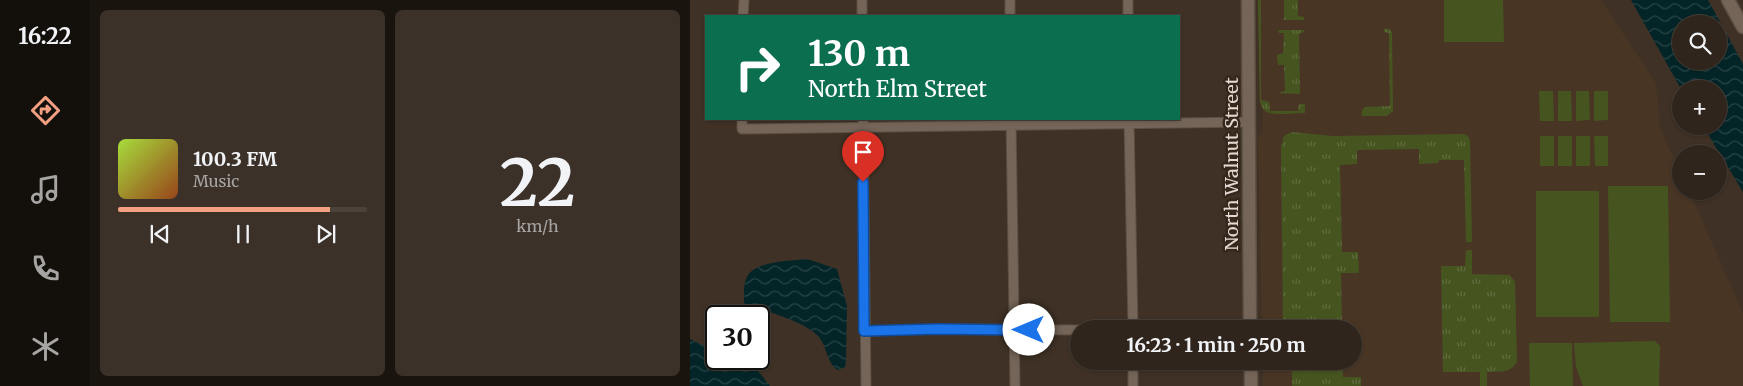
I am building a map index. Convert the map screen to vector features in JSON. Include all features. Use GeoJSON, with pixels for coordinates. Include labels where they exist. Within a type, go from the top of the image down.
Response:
{"type":"FeatureCollection","features":[{"type":"Feature","properties":{"kind":"main road","name":"North Walnut Street"},"geometry":{"type":"LineString","coordinates":[[1248,0],[1250,320]]}},
{"type":"Feature","properties":{"kind":"main road"},"geometry":{"type":"LineString","coordinates":[[1728,0],[1743,27]]}},
{"type":"Feature","properties":{"kind":"main road"},"geometry":{"type":"LineString","coordinates":[[1251,370],[1251,386]]}},
{"type":"Feature","properties":{"kind":"street"},"geometry":{"type":"LineString","coordinates":[[743,15],[744,0]]}},
{"type":"Feature","properties":{"kind":"street"},"geometry":{"type":"LineString","coordinates":[[862,0],[862,15]]}},
{"type":"Feature","properties":{"kind":"street"},"geometry":{"type":"LineString","coordinates":[[1010,0],[1010,15]]}},
{"type":"Feature","properties":{"kind":"street"},"geometry":{"type":"LineString","coordinates":[[1128,0],[1128,15]]}},
{"type":"Feature","properties":{"kind":"street"},"geometry":{"type":"LineString","coordinates":[[742,120],[742,129],[863,123],[1249,122]]}},
{"type":"Feature","properties":{"kind":"street"},"geometry":{"type":"LineString","coordinates":[[1129,121],[1133,320]]}},
{"type":"Feature","properties":{"kind":"street"},"geometry":{"type":"LineString","coordinates":[[1011,122],[1015,386]]}},
{"type":"Feature","properties":{"kind":"street"},"geometry":{"type":"LineString","coordinates":[[863,123],[866,386]]}},
{"type":"Feature","properties":{"kind":"street"},"geometry":{"type":"LineString","coordinates":[[864,331],[938,329],[1070,330]]}},
{"type":"Feature","properties":{"kind":"street"},"geometry":{"type":"LineString","coordinates":[[1133,370],[1133,386]]}},
{"type":"Feature","properties":{"kind":"shaded area"},"geometry":{"type":"Polygon","coordinates":[[[1258,0],[1601,0],[1656,83],[1660,128],[1672,154],[1672,200],[1693,200],[1743,313],[1743,386],[1263,386],[1263,370],[1362,370],[1362,320],[1262,320],[1258,138],[1262,132],[1263,111],[1259,103],[1258,0]]]}},
{"type":"Feature","properties":{"kind":"green space"},"geometry":{"type":"Polygon","coordinates":[[[1258,0],[1261,0],[1261,100],[1269,102],[1270,111],[1298,111],[1299,104],[1305,104],[1305,113],[1271,113],[1264,110],[1260,102],[1258,0]]]}},
{"type":"Feature","properties":{"kind":"green space"},"geometry":{"type":"Polygon","coordinates":[[[1284,0],[1298,0],[1298,16],[1304,17],[1304,20],[1284,20],[1284,0]]]}},
{"type":"Feature","properties":{"kind":"green space"},"geometry":{"type":"Polygon","coordinates":[[[1444,0],[1503,0],[1504,42],[1444,42],[1444,0]]]}},
{"type":"Feature","properties":{"kind":"green space"},"geometry":{"type":"Polygon","coordinates":[[[1384,29],[1389,29],[1392,32],[1393,111],[1387,116],[1363,116],[1361,114],[1365,107],[1390,106],[1389,33],[1384,32],[1384,29]]]}},
{"type":"Feature","properties":{"kind":"green space"},"geometry":{"type":"Polygon","coordinates":[[[1304,30],[1304,32],[1299,34],[1300,94],[1278,93],[1285,91],[1284,65],[1278,65],[1277,55],[1283,53],[1284,33],[1279,33],[1278,31],[1304,30]]]}},
{"type":"Feature","properties":{"kind":"green space"},"geometry":{"type":"Polygon","coordinates":[[[1539,91],[1553,91],[1554,121],[1540,121],[1539,91]]]}},
{"type":"Feature","properties":{"kind":"green space"},"geometry":{"type":"Polygon","coordinates":[[[1558,91],[1571,91],[1572,121],[1558,121],[1558,91]]]}},
{"type":"Feature","properties":{"kind":"green space"},"geometry":{"type":"Polygon","coordinates":[[[1576,91],[1589,91],[1590,120],[1576,121],[1576,91]]]}},
{"type":"Feature","properties":{"kind":"green space"},"geometry":{"type":"Polygon","coordinates":[[[1594,91],[1608,91],[1608,120],[1594,121],[1594,91]]]}},
{"type":"Feature","properties":{"kind":"green space"},"geometry":{"type":"Polygon","coordinates":[[[1292,132],[1333,136],[1463,134],[1468,136],[1470,141],[1472,242],[1466,242],[1464,160],[1439,160],[1438,163],[1419,164],[1419,149],[1357,150],[1357,164],[1340,165],[1342,252],[1358,252],[1359,273],[1341,273],[1342,320],[1283,320],[1281,147],[1284,137],[1292,132]]]}},
{"type":"Feature","properties":{"kind":"green space"},"geometry":{"type":"Polygon","coordinates":[[[1540,136],[1554,136],[1554,166],[1540,166],[1540,136]]]}},
{"type":"Feature","properties":{"kind":"green space"},"geometry":{"type":"Polygon","coordinates":[[[1558,136],[1572,136],[1572,166],[1558,166],[1558,136]]]}},
{"type":"Feature","properties":{"kind":"green space"},"geometry":{"type":"Polygon","coordinates":[[[1576,136],[1590,136],[1590,166],[1576,166],[1576,136]]]}},
{"type":"Feature","properties":{"kind":"green space"},"geometry":{"type":"Polygon","coordinates":[[[1594,136],[1608,136],[1608,166],[1595,166],[1594,136]]]}},
{"type":"Feature","properties":{"kind":"green space"},"geometry":{"type":"Polygon","coordinates":[[[1608,186],[1668,186],[1670,322],[1610,322],[1608,186]]]}},
{"type":"Feature","properties":{"kind":"green space"},"geometry":{"type":"Polygon","coordinates":[[[1536,191],[1599,191],[1599,317],[1536,317],[1536,191]]]}},
{"type":"Feature","properties":{"kind":"green space"},"geometry":{"type":"Polygon","coordinates":[[[1466,250],[1472,250],[1472,274],[1510,275],[1515,282],[1517,362],[1508,370],[1487,372],[1487,386],[1480,386],[1480,372],[1443,372],[1441,266],[1465,266],[1466,250]]]}},
{"type":"Feature","properties":{"kind":"green space"},"geometry":{"type":"Polygon","coordinates":[[[1655,341],[1660,346],[1659,386],[1583,386],[1576,367],[1574,343],[1655,341]]]}},
{"type":"Feature","properties":{"kind":"green space"},"geometry":{"type":"Polygon","coordinates":[[[1529,343],[1572,343],[1573,386],[1530,386],[1529,343]]]}},
{"type":"Feature","properties":{"kind":"green space"},"geometry":{"type":"Polygon","coordinates":[[[1292,370],[1343,370],[1343,377],[1361,377],[1361,386],[1292,386],[1292,370]]]}},
{"type":"Feature","properties":{"kind":"water"},"geometry":{"type":"Polygon","coordinates":[[[1631,0],[1708,0],[1716,15],[1672,15],[1672,70],[1727,70],[1727,35],[1743,64],[1743,192],[1727,166],[1727,145],[1715,145],[1708,135],[1727,135],[1727,80],[1676,80],[1631,0]]]}},
{"type":"Feature","properties":{"kind":"water"},"geometry":{"type":"Polygon","coordinates":[[[807,259],[837,269],[847,306],[845,367],[838,370],[834,367],[829,360],[822,341],[805,326],[770,312],[770,305],[745,304],[744,288],[748,275],[759,267],[807,259]]]}},
{"type":"Feature","properties":{"kind":"water"},"geometry":{"type":"Polygon","coordinates":[[[690,339],[705,346],[705,370],[757,370],[770,386],[690,386],[690,339]]]}},
{"type":"Feature","properties":{"kind":"route"},"geometry":{"type":"LineString","coordinates":[[863,182],[864,331],[938,329],[1029,330]]}}]}
